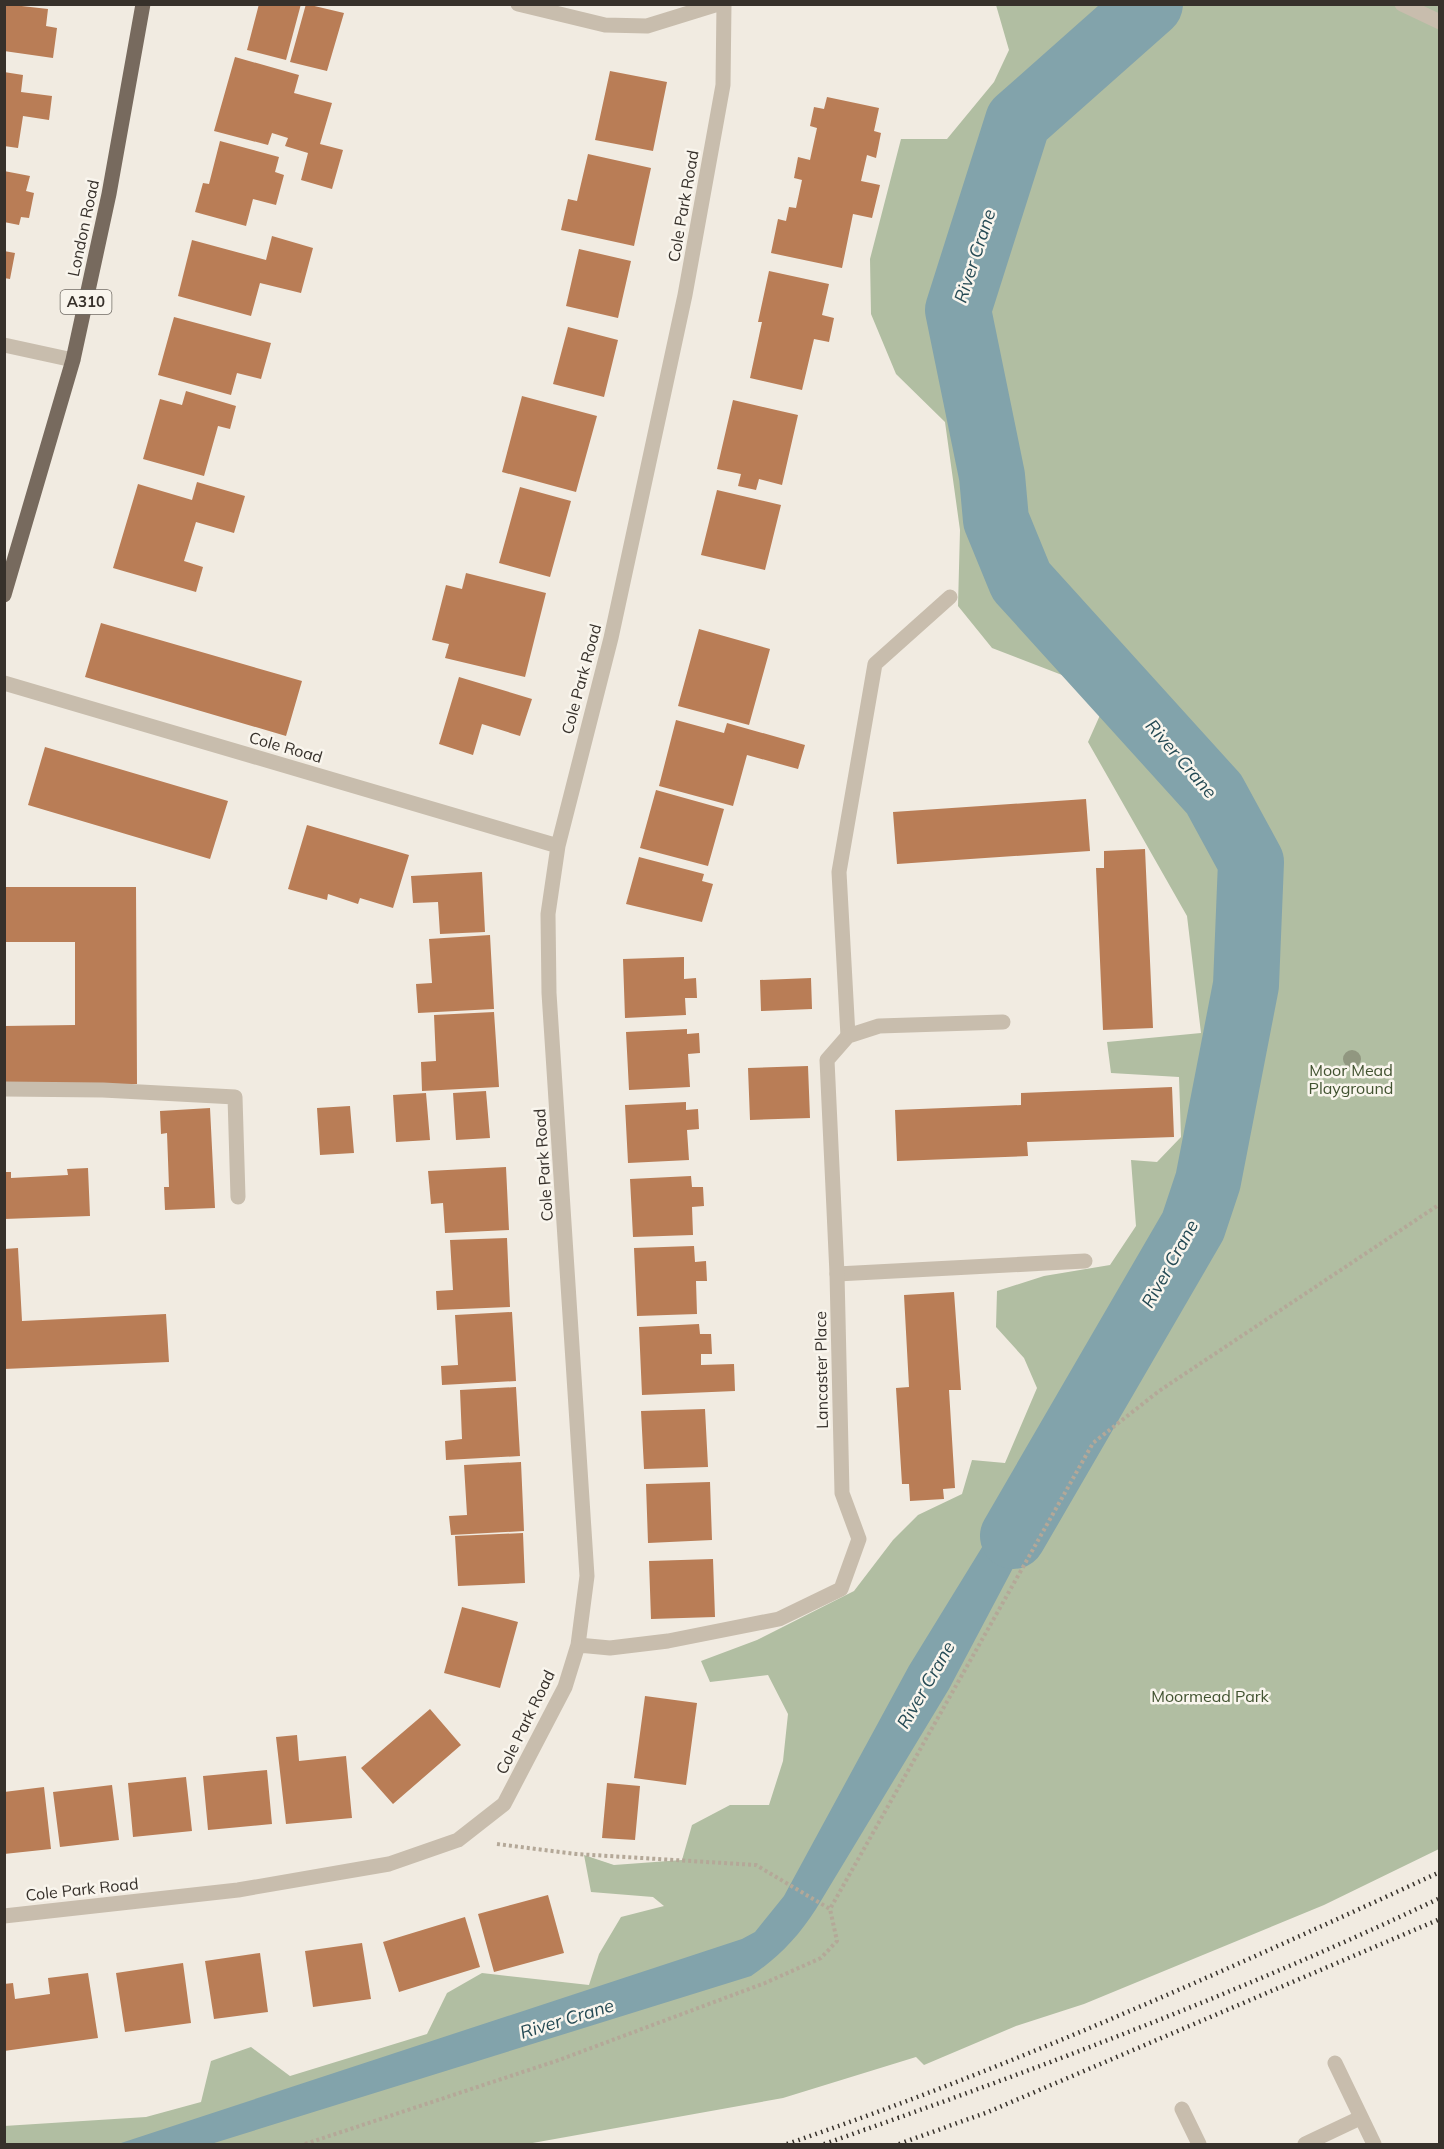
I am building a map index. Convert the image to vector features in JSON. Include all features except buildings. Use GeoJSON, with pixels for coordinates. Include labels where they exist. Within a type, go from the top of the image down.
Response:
{"type":"FeatureCollection","features":[{"type":"Feature","properties":{"kind":"main road","name":"London Road"},"geometry":{"type":"LineString","coordinates":[[4,594],[73,360],[114,171],[143,4]]}},
{"type":"Feature","properties":{"kind":"street"},"geometry":{"type":"LineString","coordinates":[[518,4],[605,25],[647,26],[718,4]]}},
{"type":"Feature","properties":{"kind":"street","name":"Cole Park Road"},"geometry":{"type":"LineString","coordinates":[[4,1916],[238,1890],[389,1864],[458,1840],[504,1804],[565,1687],[578,1645],[586,1576],[549,993],[548,914],[558,846],[611,638],[685,295],[723,85],[724,4]]}},
{"type":"Feature","properties":{"kind":"street"},"geometry":{"type":"LineString","coordinates":[[1402,4],[1440,22]]}},
{"type":"Feature","properties":{"kind":"street"},"geometry":{"type":"LineString","coordinates":[[4,345],[73,360]]}},
{"type":"Feature","properties":{"kind":"street"},"geometry":{"type":"LineString","coordinates":[[950,597],[875,664],[839,872],[848,1036],[879,1026],[1003,1022]]}},
{"type":"Feature","properties":{"kind":"street","name":"Cole Road"},"geometry":{"type":"LineString","coordinates":[[4,682],[558,846]]}},
{"type":"Feature","properties":{"kind":"street","name":"Lancaster Place"},"geometry":{"type":"LineString","coordinates":[[578,1645],[610,1648],[668,1641],[778,1619],[841,1589],[859,1539],[842,1493],[837,1274],[827,1060],[848,1036]]}},
{"type":"Feature","properties":{"kind":"street"},"geometry":{"type":"LineString","coordinates":[[4,1089],[103,1090],[235,1096],[238,1197]]}},
{"type":"Feature","properties":{"kind":"street"},"geometry":{"type":"LineString","coordinates":[[837,1274],[1084,1261]]}},
{"type":"Feature","properties":{"kind":"street"},"geometry":{"type":"LineString","coordinates":[[1335,2063],[1374,2145]]}},
{"type":"Feature","properties":{"kind":"street"},"geometry":{"type":"LineString","coordinates":[[1182,2109],[1199,2145]]}},
{"type":"Feature","properties":{"kind":"street"},"geometry":{"type":"LineString","coordinates":[[1305,2145],[1360,2118]]}},
{"type":"Feature","properties":{"kind":"path"},"geometry":{"type":"LineString","coordinates":[[305,2145],[559,2060],[765,1983],[821,1958],[837,1941],[830,1908],[1093,1443],[1159,1391],[1440,1204]]}},
{"type":"Feature","properties":{"kind":"path"},"geometry":{"type":"LineString","coordinates":[[458,1840],[576,1854],[756,1865],[830,1908]]}},
{"type":"Feature","properties":{"kind":"green space","name":"Moormead Park"},"geometry":{"type":"Polygon","coordinates":[[[996,5],[1439,5],[1439,1849],[1324,1905],[1084,2004],[1016,2026],[924,2065],[916,2057],[783,2098],[527,2144],[5,2144],[4,2126],[146,2117],[201,2102],[211,2061],[251,2047],[290,2076],[427,2034],[447,1993],[482,1973],[589,1985],[599,1954],[621,1917],[664,1906],[653,1897],[591,1892],[584,1855],[614,1865],[682,1860],[692,1825],[730,1805],[769,1805],[783,1761],[788,1714],[768,1675],[710,1682],[701,1661],[757,1640],[854,1591],[893,1540],[918,1515],[962,1494],[972,1460],[1005,1463],[1037,1388],[1024,1358],[996,1327],[997,1291],[1044,1276],[1110,1265],[1136,1226],[1131,1160],[1157,1162],[1181,1137],[1179,1077],[1111,1073],[1107,1042],[1201,1033],[1187,916],[1088,742],[1105,704],[1062,675],[992,648],[958,606],[960,530],[945,422],[896,374],[871,314],[870,259],[901,139],[947,139],[994,82],[1009,50],[996,5]]]}},
{"type":"Feature","properties":{"kind":"water"},"geometry":{"type":"Polygon","coordinates":[[[1043,1448],[1068,1464],[949,1689],[816,1909],[787,1946],[761,1969],[751,1976],[211,2144],[118,2144],[742,1939],[755,1932],[784,1896],[909,1666],[1043,1448]]]}},
{"type":"Feature","properties":{"kind":"waterway","name":"River Crane"},"geometry":{"type":"LineString","coordinates":[[1013,1536],[1193,1226],[1208,1181],[1246,985],[1251,862],[1214,794],[1021,581],[996,520],[992,476],[958,310],[1018,121],[1150,4]]}},
{"type":"Feature","properties":{"kind":"railway"},"geometry":{"type":"LineString","coordinates":[[787,2144],[870,2115],[1035,2051],[1198,1982],[1440,1872]]}},
{"type":"Feature","properties":{"kind":"railway"},"geometry":{"type":"LineString","coordinates":[[824,2144],[1135,2029],[1289,1966],[1440,1898]]}},
{"type":"Feature","properties":{"kind":"railway"},"geometry":{"type":"LineString","coordinates":[[899,2144],[988,2112],[1440,1919]]}},
{"type":"Feature","properties":{"kind":"park label","name":"Moor Mead Playground"},"geometry":{"type":"Point","coordinates":[1351,1079]}}]}
